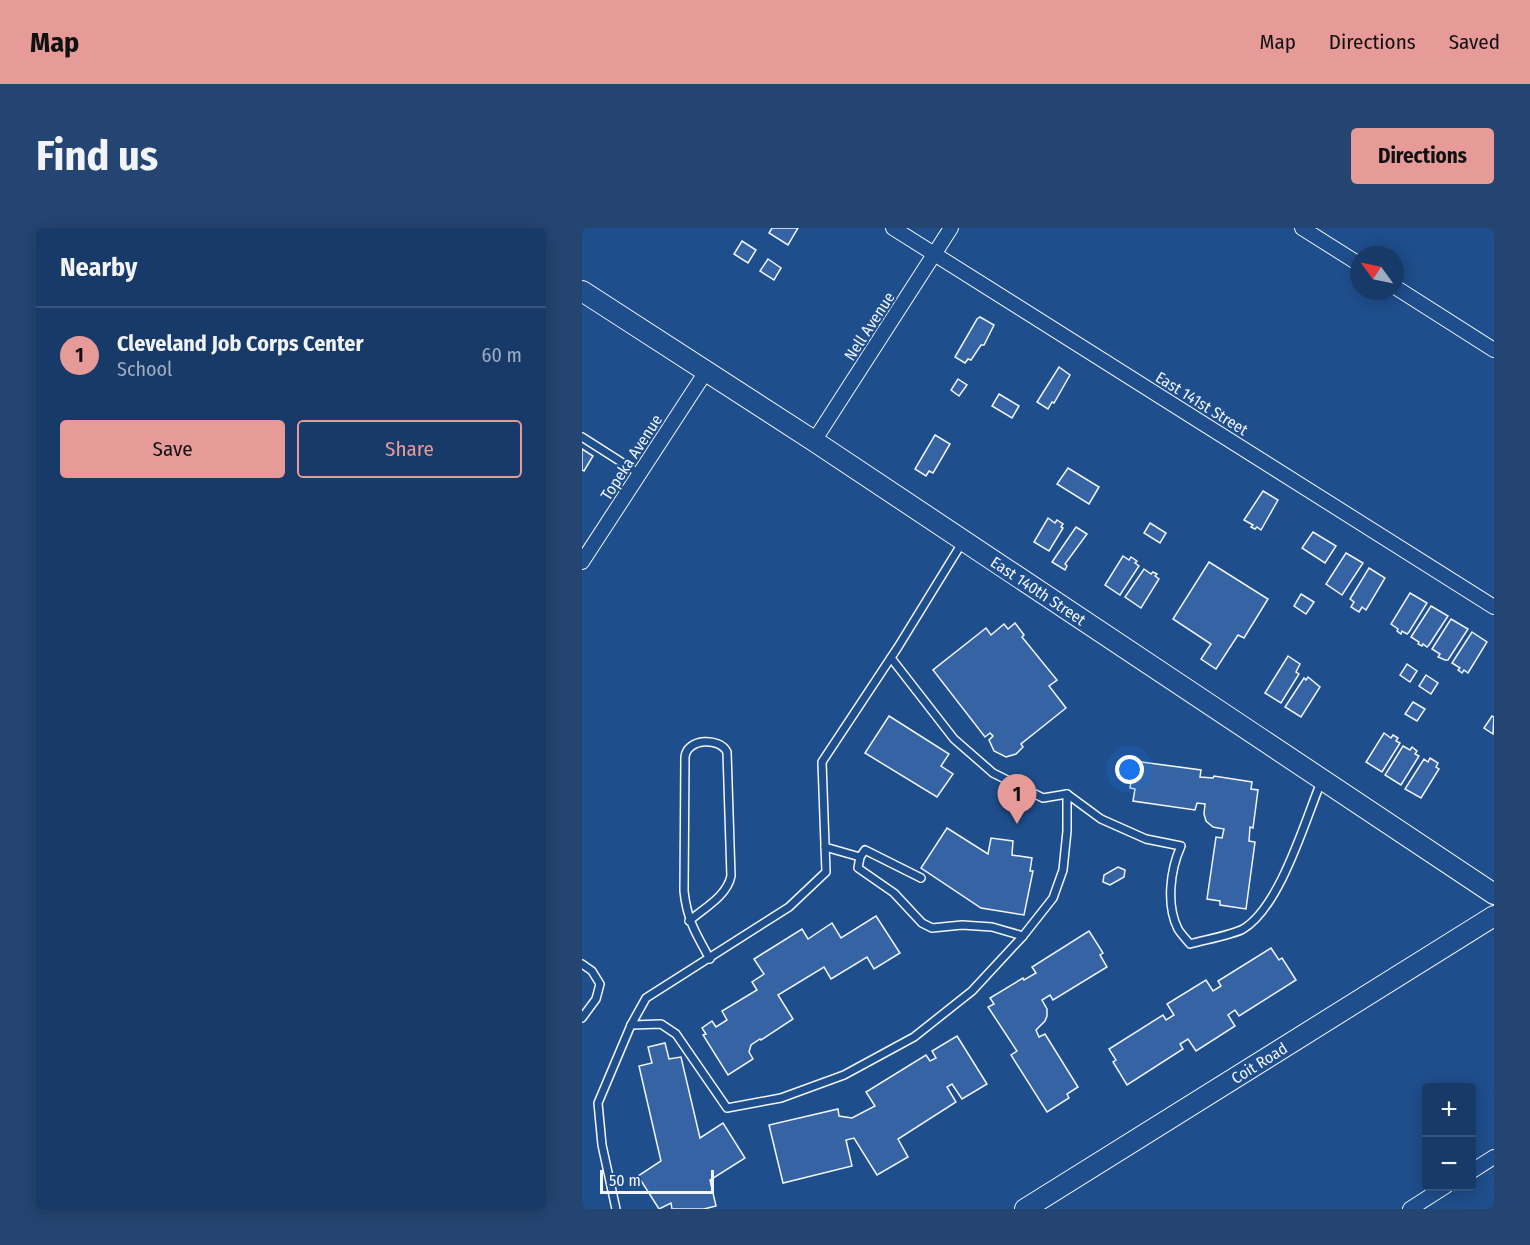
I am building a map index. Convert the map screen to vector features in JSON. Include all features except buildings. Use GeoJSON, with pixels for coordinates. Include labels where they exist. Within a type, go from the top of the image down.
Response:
{"type":"FeatureCollection","features":[{"type":"Feature","properties":{"kind":"street","name":"East 141st Street"},"geometry":{"type":"LineString","coordinates":[[893,228],[1494,607]]}},
{"type":"Feature","properties":{"kind":"street","name":"Nell Avenue"},"geometry":{"type":"LineString","coordinates":[[814,441],[951,228]]}},
{"type":"Feature","properties":{"kind":"street"},"geometry":{"type":"LineString","coordinates":[[1302,228],[1350,258]]}},
{"type":"Feature","properties":{"kind":"street","name":"East 140th Street"},"geometry":{"type":"LineString","coordinates":[[582,291],[707,370],[1494,894]]}},
{"type":"Feature","properties":{"kind":"street"},"geometry":{"type":"LineString","coordinates":[[1404,293],[1494,350]]}},
{"type":"Feature","properties":{"kind":"street","name":"Topeka Avenue"},"geometry":{"type":"LineString","coordinates":[[582,562],[707,370]]}},
{"type":"Feature","properties":{"kind":"street","name":"Coit Road"},"geometry":{"type":"LineString","coordinates":[[1037,1206],[1494,916]]}},
{"type":"Feature","properties":{"kind":"street"},"geometry":{"type":"LineString","coordinates":[[1476,1168],[1494,1157]]}},
{"type":"Feature","properties":{"kind":"street"},"geometry":{"type":"LineString","coordinates":[[1410,1209],[1438,1191]]}},
{"type":"Feature","properties":{"kind":"lane"},"geometry":{"type":"LineString","coordinates":[[582,437],[640,474]]}},
{"type":"Feature","properties":{"kind":"lane"},"geometry":{"type":"LineString","coordinates":[[616,1209],[602,1145],[598,1103],[646,998],[789,907],[826,872],[822,762],[891,658],[963,540]]}},
{"type":"Feature","properties":{"kind":"lane"},"geometry":{"type":"LineString","coordinates":[[891,658],[954,739],[993,773],[1043,798],[1067,794],[1101,819],[1146,839],[1181,846],[1176,855],[1170,899],[1178,928],[1190,944],[1243,929],[1264,910],[1284,874],[1322,779]]}},
{"type":"Feature","properties":{"kind":"lane"},"geometry":{"type":"LineString","coordinates":[[689,921],[723,893],[730,883],[727,752],[724,746],[718,744],[697,742],[690,745],[686,751],[684,891],[689,921],[710,959]]}},
{"type":"Feature","properties":{"kind":"lane"},"geometry":{"type":"LineString","coordinates":[[632,1025],[662,1024],[676,1034],[727,1108],[781,1098],[844,1075],[914,1037],[972,991],[1023,936],[1053,898],[1063,870],[1067,831],[1067,794]]}},
{"type":"Feature","properties":{"kind":"lane"},"geometry":{"type":"LineString","coordinates":[[825,847],[860,857]]}},
{"type":"Feature","properties":{"kind":"lane"},"geometry":{"type":"LineString","coordinates":[[921,878],[865,850],[860,857],[858,868],[894,893],[922,923],[932,928],[962,925],[992,927],[1023,936]]}},
{"type":"Feature","properties":{"kind":"lane"},"geometry":{"type":"LineString","coordinates":[[582,964],[592,971],[600,984],[596,999],[585,1009],[582,1018]]}},
{"type":"Feature","properties":{"kind":"place","name":"Cleveland Job Corps Center"},"geometry":{"type":"Point","coordinates":[1017,824]}}]}
